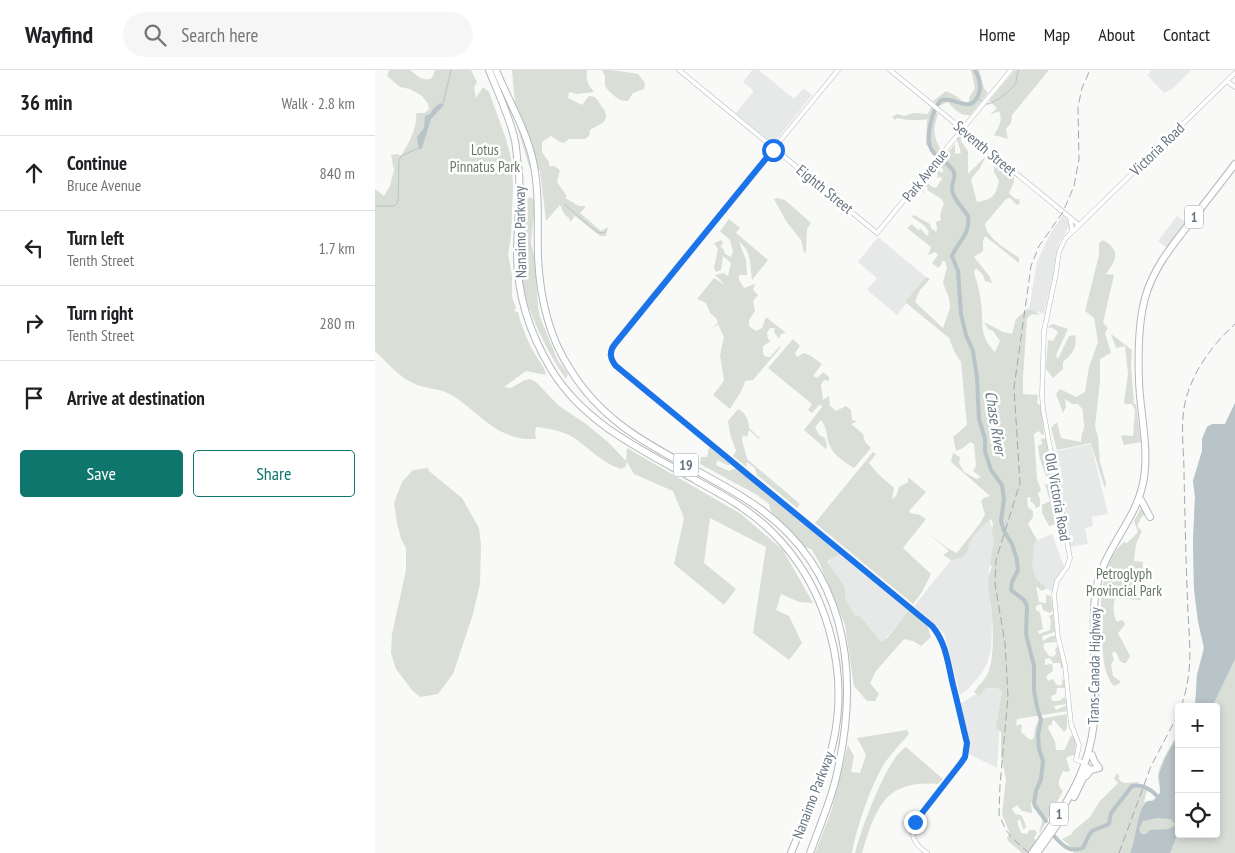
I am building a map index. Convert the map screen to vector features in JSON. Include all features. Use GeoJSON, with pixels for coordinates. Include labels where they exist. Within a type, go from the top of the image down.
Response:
{"type":"FeatureCollection","features":[{"type":"Feature","properties":{"kind":"highway","name":"Nanaimo Parkway"},"geometry":{"type":"LineString","coordinates":[[489,70],[515,140],[519,177],[517,264],[524,308],[532,331],[553,372],[570,394],[593,418],[608,429],[625,441],[740,505],[761,522],[797,561],[821,605],[830,633],[837,668],[838,699],[836,721],[833,744],[791,853]]}},
{"type":"Feature","properties":{"kind":"highway","name":"Nanaimo Parkway"},"geometry":{"type":"LineString","coordinates":[[496,70],[524,134],[533,160],[537,190],[542,295],[558,348],[571,371],[604,412],[634,436],[745,498],[769,516],[808,558],[831,599],[844,644],[847,670],[846,720],[836,780],[811,853]]}},
{"type":"Feature","properties":{"kind":"highway","name":"Trans-Canada Highway"},"geometry":{"type":"LineString","coordinates":[[1037,853],[1069,807],[1083,776],[1084,763],[1092,736],[1095,710],[1095,607],[1097,582],[1105,559],[1140,495],[1144,476],[1145,454],[1139,384],[1139,350],[1144,306],[1153,278],[1164,257],[1235,164]]}},
{"type":"Feature","properties":{"kind":"highway","name":"Trans-Canada Highway"},"geometry":{"type":"LineString","coordinates":[[1084,763],[1092,755],[1097,728],[1098,608],[1101,584],[1108,560],[1141,500],[1146,483],[1149,454],[1139,384]]}},
{"type":"Feature","properties":{"kind":"highway"},"geometry":{"type":"LineString","coordinates":[[1141,500],[1150,517]]}},
{"type":"Feature","properties":{"kind":"highway"},"geometry":{"type":"LineString","coordinates":[[1083,776],[1091,770],[1099,768],[1092,755]]}},
{"type":"Feature","properties":{"kind":"highway","name":"Trans-Canada Highway"},"geometry":{"type":"LineString","coordinates":[[1031,853],[1065,806],[1083,776]]}},
{"type":"Feature","properties":{"kind":"highway"},"geometry":{"type":"LineString","coordinates":[[1051,833],[1062,829]]}},
{"type":"Feature","properties":{"kind":"street","name":"Eighth Street"},"geometry":{"type":"LineString","coordinates":[[679,70],[877,233]]}},
{"type":"Feature","properties":{"kind":"street"},"geometry":{"type":"LineString","coordinates":[[838,70],[620,337],[612,347],[610,355],[616,366],[938,632],[947,656],[967,743],[965,757],[912,827],[915,843],[927,853]]}},
{"type":"Feature","properties":{"kind":"street","name":"Seventh Street"},"geometry":{"type":"LineString","coordinates":[[890,70],[1079,225]]}},
{"type":"Feature","properties":{"kind":"street","name":"Park Avenue"},"geometry":{"type":"LineString","coordinates":[[877,233],[1011,70]]}},
{"type":"Feature","properties":{"kind":"street","name":"Victoria Road"},"geometry":{"type":"LineString","coordinates":[[1079,225],[1235,73]]}},
{"type":"Feature","properties":{"kind":"street"},"geometry":{"type":"LineString","coordinates":[[1227,81],[1235,87]]}},
{"type":"Feature","properties":{"kind":"street"},"geometry":{"type":"LineString","coordinates":[[1070,218],[1071,233]]}},
{"type":"Feature","properties":{"kind":"street","name":"Old Victoria Road"},"geometry":{"type":"LineString","coordinates":[[1079,225],[1062,244],[1059,252],[1057,273],[1044,331],[1043,409],[1069,558],[1067,568],[1057,581],[1054,594],[1058,637],[1065,666],[1071,724],[1079,745],[1076,760],[1084,763]]}},
{"type":"Feature","properties":{"kind":"shaded area"},"geometry":{"type":"Polygon","coordinates":[[[752,70],[759,70],[794,99],[804,88],[812,95],[773,144],[736,113],[753,92],[743,82],[752,70]]]}},
{"type":"Feature","properties":{"kind":"shaded area"},"geometry":{"type":"Polygon","coordinates":[[[1152,70],[1191,70],[1172,89],[1164,93],[1147,75],[1152,70]]]}},
{"type":"Feature","properties":{"kind":"shaded area"},"geometry":{"type":"Polygon","coordinates":[[[440,103],[444,105],[431,119],[422,148],[419,150],[417,137],[424,128],[425,116],[430,114],[440,103]]]}},
{"type":"Feature","properties":{"kind":"shaded area"},"geometry":{"type":"Polygon","coordinates":[[[1063,215],[1070,225],[1059,243],[1056,253],[1044,314],[1029,310],[1037,262],[1050,234],[1063,215]]]}},
{"type":"Feature","properties":{"kind":"shaded area"},"geometry":{"type":"Polygon","coordinates":[[[1177,216],[1187,223],[1167,248],[1158,241],[1177,216]]]}},
{"type":"Feature","properties":{"kind":"shaded area"},"geometry":{"type":"Polygon","coordinates":[[[878,237],[927,278],[897,315],[867,290],[877,278],[858,262],[878,237]]]}},
{"type":"Feature","properties":{"kind":"shaded area"},"geometry":{"type":"Polygon","coordinates":[[[1235,403],[1235,659],[1214,703],[1195,703],[1197,675],[1204,648],[1194,589],[1193,542],[1195,497],[1193,481],[1202,451],[1202,439],[1207,427],[1212,424],[1225,424],[1235,403]]]}},
{"type":"Feature","properties":{"kind":"shaded area"},"geometry":{"type":"Polygon","coordinates":[[[1091,444],[1108,514],[1092,517],[1093,526],[1085,528],[1088,544],[1068,547],[1052,452],[1091,444]]]}},
{"type":"Feature","properties":{"kind":"shaded area"},"geometry":{"type":"Polygon","coordinates":[[[985,518],[989,518],[995,539],[989,570],[992,621],[991,651],[986,666],[978,678],[960,695],[944,634],[914,606],[985,518]]]}},
{"type":"Feature","properties":{"kind":"shaded area"},"geometry":{"type":"Polygon","coordinates":[[[1052,534],[1065,569],[1055,582],[1053,593],[1031,577],[1029,544],[1052,534]]]}},
{"type":"Feature","properties":{"kind":"shaded area"},"geometry":{"type":"Polygon","coordinates":[[[838,553],[909,611],[885,639],[877,644],[858,615],[854,617],[828,563],[838,553]]]}},
{"type":"Feature","properties":{"kind":"shaded area"},"geometry":{"type":"Polygon","coordinates":[[[983,686],[1002,686],[997,768],[967,753],[968,742],[960,704],[976,694],[983,686]]]}},
{"type":"Feature","properties":{"kind":"shaded area"},"geometry":{"type":"Polygon","coordinates":[[[1175,740],[1175,824],[1171,819],[1157,818],[1143,821],[1139,829],[1141,834],[1146,834],[1150,830],[1169,829],[1175,826],[1176,838],[1170,853],[1130,853],[1141,810],[1148,801],[1153,801],[1160,793],[1159,774],[1175,740]]]}},
{"type":"Feature","properties":{"kind":"green space","name":"Lotus Pinnatus Park"},"geometry":{"type":"Polygon","coordinates":[[[389,70],[410,70],[420,78],[425,79],[432,78],[435,70],[471,70],[477,82],[474,87],[476,98],[483,87],[489,92],[512,162],[511,237],[508,254],[512,276],[512,297],[516,308],[514,311],[518,312],[528,341],[544,368],[546,375],[526,371],[504,387],[511,388],[530,379],[536,382],[559,406],[586,424],[609,443],[626,461],[627,448],[741,514],[783,550],[813,603],[799,602],[781,594],[776,610],[789,616],[802,643],[789,660],[753,633],[766,547],[710,518],[704,563],[736,589],[724,605],[674,564],[684,518],[673,491],[634,474],[627,462],[625,467],[621,469],[607,463],[577,440],[563,433],[536,427],[536,439],[522,438],[499,430],[450,394],[418,385],[408,380],[375,351],[375,189],[384,196],[390,186],[394,170],[391,155],[397,154],[401,156],[414,130],[416,113],[425,113],[429,109],[422,96],[410,89],[400,87],[387,76],[389,70]]]}},
{"type":"Feature","properties":{"kind":"green space"},"geometry":{"type":"Polygon","coordinates":[[[512,70],[587,70],[587,81],[594,92],[577,94],[569,92],[568,98],[582,105],[589,96],[595,97],[605,111],[606,117],[604,122],[590,130],[589,136],[585,139],[569,139],[564,143],[551,136],[542,142],[542,152],[549,162],[549,166],[554,166],[560,170],[557,182],[567,196],[565,198],[579,206],[586,206],[580,213],[601,231],[608,227],[606,236],[600,236],[575,216],[570,222],[560,205],[546,221],[540,170],[533,170],[529,166],[517,126],[512,70]]]}},
{"type":"Feature","properties":{"kind":"green space"},"geometry":{"type":"Polygon","coordinates":[[[602,70],[638,74],[645,83],[644,89],[633,93],[628,101],[618,99],[605,86],[605,76],[602,70]]]}},
{"type":"Feature","properties":{"kind":"green space"},"geometry":{"type":"Polygon","coordinates":[[[971,70],[979,70],[984,88],[988,93],[970,115],[960,113],[948,102],[939,106],[933,101],[946,91],[968,105],[970,96],[975,88],[971,70]]]}},
{"type":"Feature","properties":{"kind":"green space"},"geometry":{"type":"Polygon","coordinates":[[[1015,70],[1049,70],[1012,115],[1011,123],[1006,129],[1008,139],[994,135],[1001,117],[999,111],[990,115],[997,108],[989,101],[1015,70]]]}},
{"type":"Feature","properties":{"kind":"green space"},"geometry":{"type":"Polygon","coordinates":[[[931,107],[938,114],[935,132],[936,141],[941,150],[938,154],[926,145],[927,119],[897,118],[895,120],[892,117],[897,114],[905,116],[913,113],[928,114],[931,107]]]}},
{"type":"Feature","properties":{"kind":"green space"},"geometry":{"type":"Polygon","coordinates":[[[962,134],[961,141],[968,151],[968,174],[986,156],[980,168],[971,179],[977,202],[987,200],[995,194],[999,181],[994,172],[995,163],[998,163],[1014,174],[1014,182],[1009,193],[1015,199],[1019,199],[1020,203],[1017,205],[1010,198],[1006,199],[985,224],[993,239],[1019,258],[1019,263],[985,236],[983,251],[974,257],[990,277],[992,283],[985,281],[983,275],[976,268],[974,272],[980,295],[983,329],[986,340],[995,352],[1000,341],[984,322],[1003,332],[1012,334],[1016,319],[1027,309],[1040,315],[1032,314],[1027,318],[1023,378],[1023,394],[1038,395],[1037,403],[1041,406],[1044,434],[1042,435],[1039,431],[1034,434],[1037,479],[1041,490],[1038,493],[1040,506],[1036,508],[1030,501],[1031,497],[1027,498],[1028,507],[1033,511],[1033,517],[1028,524],[1037,540],[1034,543],[1032,565],[1036,579],[1047,588],[1042,591],[1036,586],[1039,602],[1046,603],[1046,595],[1051,596],[1053,611],[1050,613],[1043,610],[1041,604],[1036,606],[1036,610],[1040,612],[1043,629],[1038,631],[1039,634],[1050,630],[1051,621],[1049,616],[1053,614],[1055,632],[1042,636],[1043,641],[1051,636],[1055,636],[1056,642],[1045,643],[1043,647],[1049,656],[1053,657],[1058,646],[1064,668],[1061,668],[1060,663],[1053,663],[1050,658],[1045,659],[1045,665],[1052,664],[1053,671],[1046,676],[1048,681],[1053,679],[1060,686],[1062,679],[1064,680],[1065,688],[1057,688],[1056,694],[1051,696],[1052,701],[1059,701],[1065,697],[1067,704],[1054,706],[1056,710],[1067,705],[1068,711],[1017,719],[1016,726],[1020,724],[1022,726],[1021,732],[1030,740],[1034,738],[1035,728],[1039,719],[1067,714],[1067,728],[1064,732],[1054,720],[1048,728],[1055,741],[1056,750],[1064,750],[1072,735],[1076,742],[1075,755],[1066,758],[1070,770],[1068,772],[1063,771],[1059,779],[1059,786],[1063,791],[1041,831],[1039,833],[1043,818],[1033,801],[1031,803],[1032,813],[1022,811],[1017,805],[1012,809],[1015,814],[1021,815],[1025,823],[1026,828],[1023,829],[1020,819],[1017,821],[1021,833],[1027,834],[1029,830],[1035,830],[1037,833],[1034,838],[1037,841],[1027,853],[1022,853],[1008,841],[1007,837],[1010,834],[1002,814],[1006,779],[1001,757],[1001,732],[996,728],[1002,692],[998,688],[986,688],[979,696],[974,692],[987,676],[993,650],[989,581],[994,541],[993,523],[991,519],[983,526],[970,542],[968,551],[962,558],[951,560],[943,555],[949,551],[925,531],[947,548],[957,553],[985,514],[981,501],[990,496],[951,462],[953,453],[960,457],[959,463],[964,472],[977,479],[981,477],[973,471],[976,466],[974,444],[970,442],[956,451],[953,437],[967,425],[961,362],[949,338],[905,302],[926,277],[930,279],[920,290],[915,302],[943,328],[950,308],[949,298],[943,283],[947,267],[945,261],[942,261],[938,268],[932,263],[938,255],[935,252],[928,255],[931,247],[907,228],[912,224],[918,230],[921,229],[927,236],[929,232],[925,226],[912,217],[914,215],[930,224],[931,228],[936,232],[936,222],[941,220],[940,215],[944,203],[940,198],[927,190],[928,188],[924,184],[922,187],[925,194],[921,190],[916,193],[916,190],[923,181],[936,188],[942,179],[941,177],[937,178],[938,175],[934,168],[937,167],[941,173],[944,170],[938,164],[955,144],[955,154],[961,153],[957,139],[962,134]]]}},
{"type":"Feature","properties":{"kind":"green space"},"geometry":{"type":"Polygon","coordinates":[[[530,197],[534,200],[535,205],[531,243],[535,260],[538,307],[540,317],[558,361],[568,374],[566,379],[552,358],[539,332],[528,306],[521,282],[519,263],[522,202],[530,197]]]}},
{"type":"Feature","properties":{"kind":"green space"},"geometry":{"type":"Polygon","coordinates":[[[774,199],[785,200],[811,223],[807,229],[806,253],[804,252],[801,240],[786,221],[774,199]]]}},
{"type":"Feature","properties":{"kind":"green space"},"geometry":{"type":"Polygon","coordinates":[[[729,219],[740,228],[736,233],[768,260],[752,280],[748,254],[739,242],[746,260],[747,275],[739,275],[739,280],[744,288],[755,284],[753,290],[758,295],[753,301],[755,311],[749,320],[749,326],[756,331],[762,328],[766,317],[786,333],[781,334],[779,339],[774,332],[775,328],[770,328],[767,333],[768,339],[771,341],[763,346],[763,354],[766,357],[770,357],[781,347],[753,380],[745,381],[742,390],[730,409],[713,395],[724,381],[720,355],[724,337],[718,324],[711,330],[718,322],[710,313],[706,303],[697,299],[714,278],[725,285],[715,275],[723,273],[728,276],[731,263],[723,256],[721,270],[716,272],[714,268],[718,249],[714,243],[722,240],[723,245],[720,246],[725,254],[731,257],[733,251],[730,240],[720,231],[729,219]]]}},
{"type":"Feature","properties":{"kind":"green space"},"geometry":{"type":"Polygon","coordinates":[[[1103,240],[1115,252],[1114,260],[1106,274],[1114,275],[1103,323],[1108,328],[1105,333],[1111,353],[1100,359],[1100,381],[1095,426],[1100,462],[1106,483],[1105,489],[1091,443],[1057,450],[1051,428],[1057,422],[1061,438],[1081,442],[1084,426],[1083,410],[1078,404],[1072,404],[1065,399],[1066,407],[1063,413],[1056,394],[1060,389],[1076,397],[1085,392],[1089,367],[1098,342],[1094,318],[1085,311],[1099,255],[1099,243],[1103,240]]]}},
{"type":"Feature","properties":{"kind":"green space"},"geometry":{"type":"Polygon","coordinates":[[[1053,324],[1068,329],[1056,355],[1058,359],[1069,336],[1075,335],[1076,343],[1069,356],[1063,362],[1063,369],[1053,378],[1046,369],[1048,340],[1053,341],[1058,332],[1053,328],[1047,327],[1053,324]]]}},
{"type":"Feature","properties":{"kind":"green space"},"geometry":{"type":"Polygon","coordinates":[[[1111,334],[1132,350],[1131,366],[1134,404],[1136,404],[1141,442],[1124,445],[1121,436],[1133,436],[1135,410],[1132,404],[1125,404],[1124,402],[1128,374],[1125,346],[1116,348],[1111,334]]]}},
{"type":"Feature","properties":{"kind":"green space"},"geometry":{"type":"Polygon","coordinates":[[[793,339],[800,346],[795,353],[797,357],[804,353],[822,364],[813,376],[817,378],[823,372],[829,377],[829,381],[824,380],[821,385],[823,400],[829,396],[830,406],[836,411],[846,406],[851,410],[852,420],[857,421],[851,424],[863,434],[865,442],[871,448],[854,468],[834,453],[821,420],[815,427],[819,435],[825,438],[826,449],[804,430],[822,407],[820,404],[812,413],[808,410],[812,404],[768,368],[793,339]]]}},
{"type":"Feature","properties":{"kind":"green space"},"geometry":{"type":"Polygon","coordinates":[[[1235,403],[1235,853],[1073,853],[1075,850],[1062,839],[1072,834],[1090,817],[1100,801],[1118,783],[1114,779],[1117,773],[1120,781],[1125,783],[1139,782],[1137,787],[1147,790],[1144,803],[1157,797],[1160,790],[1159,770],[1175,739],[1175,838],[1220,838],[1220,703],[1195,703],[1197,675],[1204,648],[1194,589],[1193,542],[1195,497],[1193,481],[1202,451],[1202,439],[1207,427],[1212,424],[1225,424],[1235,403]]]}},
{"type":"Feature","properties":{"kind":"green space"},"geometry":{"type":"Polygon","coordinates":[[[738,409],[746,417],[749,428],[760,438],[749,430],[747,437],[743,435],[742,440],[747,459],[800,504],[797,508],[757,475],[755,468],[746,463],[747,467],[733,456],[736,451],[728,421],[738,409]]]}},
{"type":"Feature","properties":{"kind":"green space"},"geometry":{"type":"Polygon","coordinates":[[[1046,438],[1050,469],[1059,505],[1057,515],[1061,519],[1060,522],[1054,519],[1055,524],[1049,526],[1042,513],[1042,505],[1050,501],[1045,484],[1051,485],[1052,481],[1048,480],[1044,472],[1038,446],[1042,444],[1041,439],[1046,438]]]}},
{"type":"Feature","properties":{"kind":"green space"},"geometry":{"type":"Polygon","coordinates":[[[709,447],[731,465],[717,460],[716,465],[729,471],[736,468],[839,554],[827,562],[845,587],[845,598],[855,616],[859,615],[881,642],[888,637],[909,610],[927,625],[931,637],[921,646],[913,641],[904,639],[876,671],[870,683],[879,694],[875,701],[867,701],[854,686],[845,625],[819,562],[811,549],[805,547],[771,512],[769,504],[757,495],[700,464],[701,457],[707,457],[709,447]]]}},
{"type":"Feature","properties":{"kind":"green space"},"geometry":{"type":"Polygon","coordinates":[[[873,452],[876,454],[869,463],[894,488],[892,500],[896,496],[899,487],[908,482],[908,477],[926,492],[909,511],[926,519],[903,548],[931,574],[922,592],[913,604],[815,523],[873,452]]]}},
{"type":"Feature","properties":{"kind":"green space"},"geometry":{"type":"Polygon","coordinates":[[[428,468],[429,471],[462,498],[479,528],[481,546],[480,584],[473,614],[453,674],[438,694],[420,697],[412,690],[396,669],[391,653],[392,634],[406,570],[406,548],[401,539],[394,503],[402,482],[413,470],[428,468]]]}},
{"type":"Feature","properties":{"kind":"green space","name":"Petroglyph Provincial Park"},"geometry":{"type":"Polygon","coordinates":[[[1141,508],[1143,508],[1146,515],[1142,516],[1137,526],[1142,531],[1136,544],[1134,561],[1143,562],[1141,600],[1115,598],[1114,610],[1117,622],[1122,620],[1125,623],[1118,633],[1130,656],[1126,663],[1123,663],[1114,651],[1112,654],[1114,660],[1111,664],[1113,676],[1120,681],[1120,683],[1114,686],[1108,676],[1103,657],[1101,600],[1110,562],[1124,542],[1127,543],[1138,532],[1134,521],[1141,508]]]}},
{"type":"Feature","properties":{"kind":"green space"},"geometry":{"type":"Polygon","coordinates":[[[907,730],[909,734],[886,761],[875,781],[857,830],[852,853],[815,853],[831,812],[848,745],[854,756],[851,772],[860,773],[866,755],[857,738],[907,730]]]}},
{"type":"Feature","properties":{"kind":"green space"},"geometry":{"type":"Polygon","coordinates":[[[906,747],[943,779],[938,784],[920,784],[905,787],[894,792],[878,810],[862,853],[855,853],[875,796],[890,765],[906,747]]]}},
{"type":"Feature","properties":{"kind":"waterway"},"geometry":{"type":"LineString","coordinates":[[443,104],[451,70]]}},
{"type":"Feature","properties":{"kind":"waterway","name":"Chase River"},"geometry":{"type":"LineString","coordinates":[[975,70],[980,87],[976,100],[967,104],[946,99],[941,100],[932,118],[929,141],[934,153],[954,172],[953,193],[968,216],[968,227],[952,256],[958,271],[961,314],[966,335],[973,351],[977,378],[979,419],[985,439],[985,451],[991,470],[1002,485],[1004,499],[1001,521],[1017,560],[1018,570],[1012,582],[1011,590],[1024,600],[1027,606],[1026,634],[1034,666],[1034,690],[1041,720],[1038,735],[1039,749],[1043,761],[1041,779],[1034,803],[1046,821]]}},
{"type":"Feature","properties":{"kind":"waterway"},"geometry":{"type":"LineString","coordinates":[[986,104],[1000,98],[1011,89],[1016,82],[1019,70]]}},
{"type":"Feature","properties":{"kind":"waterway","name":"Chase River"},"geometry":{"type":"LineString","coordinates":[[977,98],[982,101]]}},
{"type":"Feature","properties":{"kind":"waterway"},"geometry":{"type":"LineString","coordinates":[[375,206],[394,206],[398,202],[399,160],[401,156],[418,148]]}},
{"type":"Feature","properties":{"kind":"waterway"},"geometry":{"type":"LineString","coordinates":[[564,204],[597,232],[604,233],[606,231]]}},
{"type":"Feature","properties":{"kind":"waterway","name":"Chase River"},"geometry":{"type":"LineString","coordinates":[[1054,836],[1067,848],[1074,850],[1083,848],[1092,831],[1109,824],[1111,813],[1132,786],[1146,788],[1157,796]]}},
{"type":"Feature","properties":{"kind":"railway"},"geometry":{"type":"LineString","coordinates":[[1029,853],[1012,838],[999,815],[1008,696],[1005,643],[995,584],[996,560],[1020,483],[1014,388],[1031,266],[1039,246],[1063,212],[1074,186],[1079,159],[1078,107],[1082,88],[1090,70]]}},
{"type":"Feature","properties":{"kind":"railway"},"geometry":{"type":"LineString","coordinates":[[1182,703],[1190,660],[1183,438],[1185,403],[1188,392],[1204,360],[1218,341],[1235,324]]}},
{"type":"Feature","properties":{"kind":"railway"},"geometry":{"type":"LineString","coordinates":[[1119,853],[1151,766],[1175,721]]}},
{"type":"Feature","properties":{"kind":"route"},"geometry":{"type":"LineString","coordinates":[[773,150],[635,318],[612,347],[610,355],[616,366],[938,632],[947,656],[967,743],[965,757],[915,822]]}}]}
